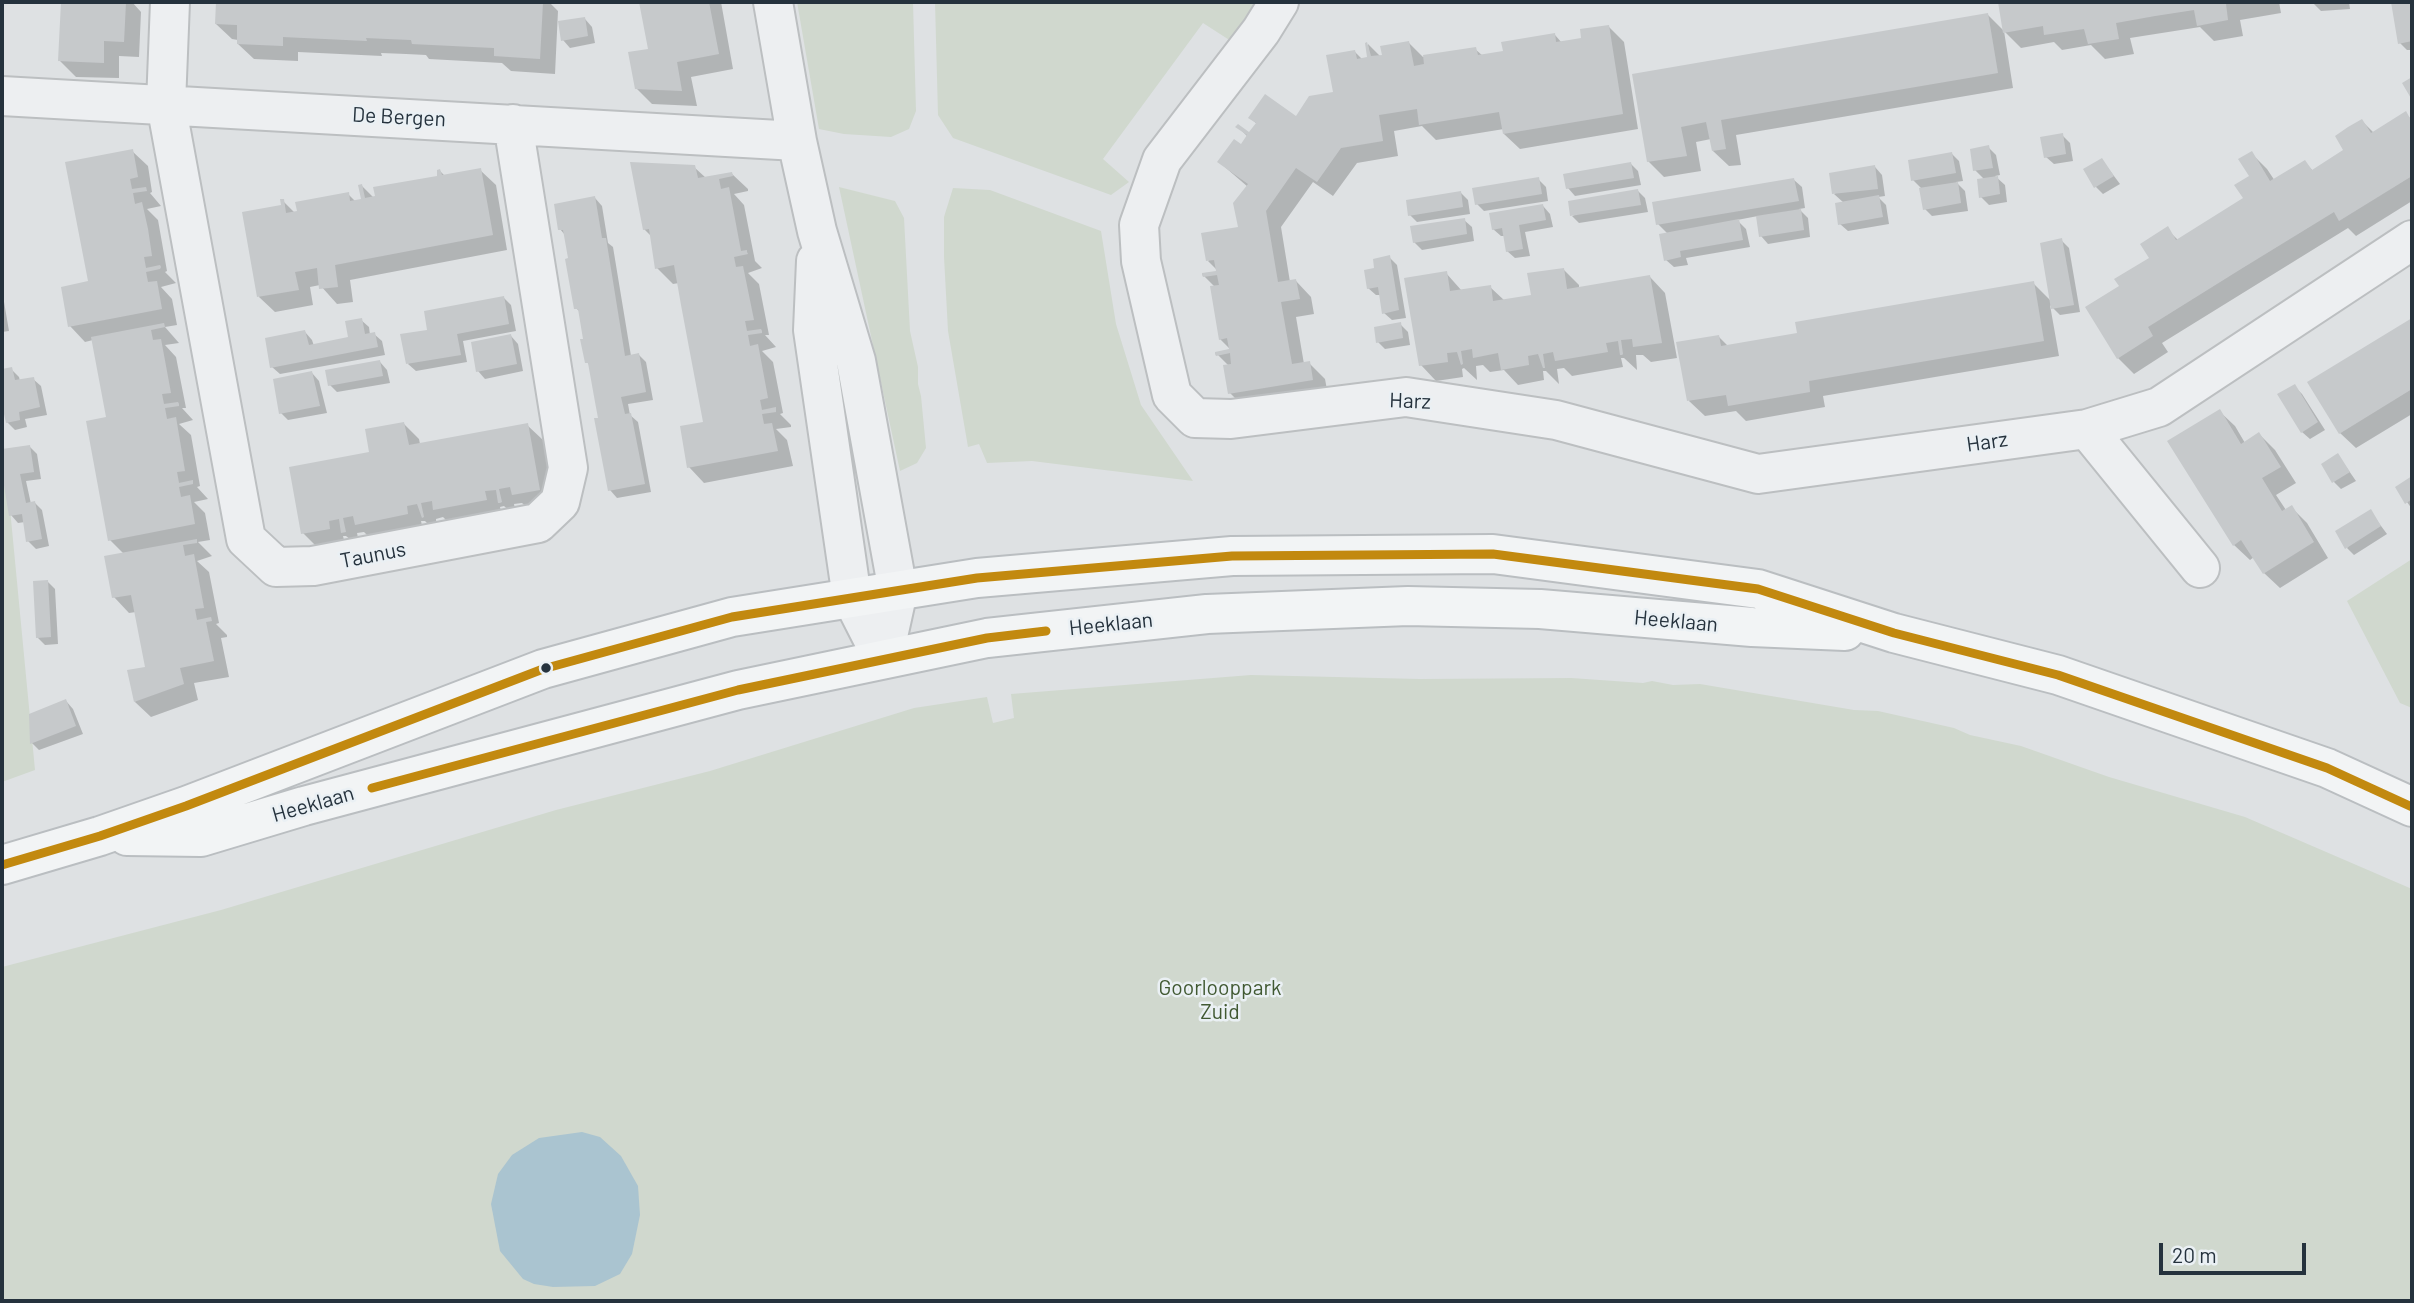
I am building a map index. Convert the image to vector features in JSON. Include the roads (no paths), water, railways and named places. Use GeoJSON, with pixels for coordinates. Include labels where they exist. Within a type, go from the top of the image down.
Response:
{"type":"FeatureCollection","features":[{"type":"Feature","properties":{"kind":"main road","name":"Heeklaan"},"geometry":{"type":"LineString","coordinates":[[2,865],[186,806],[543,668],[732,617],[977,578],[1232,556],[1493,554],[1758,589],[1894,633],[2058,675],[2327,768],[2412,807]]}},
{"type":"Feature","properties":{"kind":"main road","name":"Heeklaan"},"geometry":{"type":"LineString","coordinates":[[100,835],[201,837],[304,806],[738,690],[987,638],[1207,614],[1408,606],[1540,608],[1752,627],[1894,633]]}},
{"type":"Feature","properties":{"kind":"street"},"geometry":{"type":"LineString","coordinates":[[166,104],[170,2]]}},
{"type":"Feature","properties":{"kind":"street"},"geometry":{"type":"LineString","coordinates":[[773,2],[797,141],[817,231],[856,361],[898,591],[883,659]]}},
{"type":"Feature","properties":{"kind":"street","name":"Harz"},"geometry":{"type":"LineString","coordinates":[[1279,2],[1261,31],[1162,160],[1139,225],[1140,261],[1172,395],[1195,418],[1231,419],[1406,397],[1556,420],[1758,474],[2087,429],[2159,407],[2412,240]]}},
{"type":"Feature","properties":{"kind":"street","name":"De Bergen"},"geometry":{"type":"LineString","coordinates":[[2,96],[797,141]]}},
{"type":"Feature","properties":{"kind":"street","name":"Taunus"},"geometry":{"type":"LineString","coordinates":[[166,104],[246,540],[276,567],[313,566],[538,523],[560,502],[568,468],[513,124]]}},
{"type":"Feature","properties":{"kind":"street"},"geometry":{"type":"LineString","coordinates":[[817,231],[813,330],[852,598],[883,659]]}},
{"type":"Feature","properties":{"kind":"street"},"geometry":{"type":"LineString","coordinates":[[2087,429],[2200,568]]}},
{"type":"Feature","properties":{"kind":"water"},"geometry":{"type":"Polygon","coordinates":[[[582,1132],[600,1137],[621,1156],[638,1186],[640,1215],[632,1254],[620,1274],[595,1286],[553,1287],[534,1284],[523,1279],[500,1251],[491,1204],[498,1174],[512,1155],[539,1138],[582,1132]]]}},
{"type":"Feature","properties":{"kind":"park label","name":"Goorlooppark Zuid"},"geometry":{"type":"Point","coordinates":[1220,1000]}}]}
